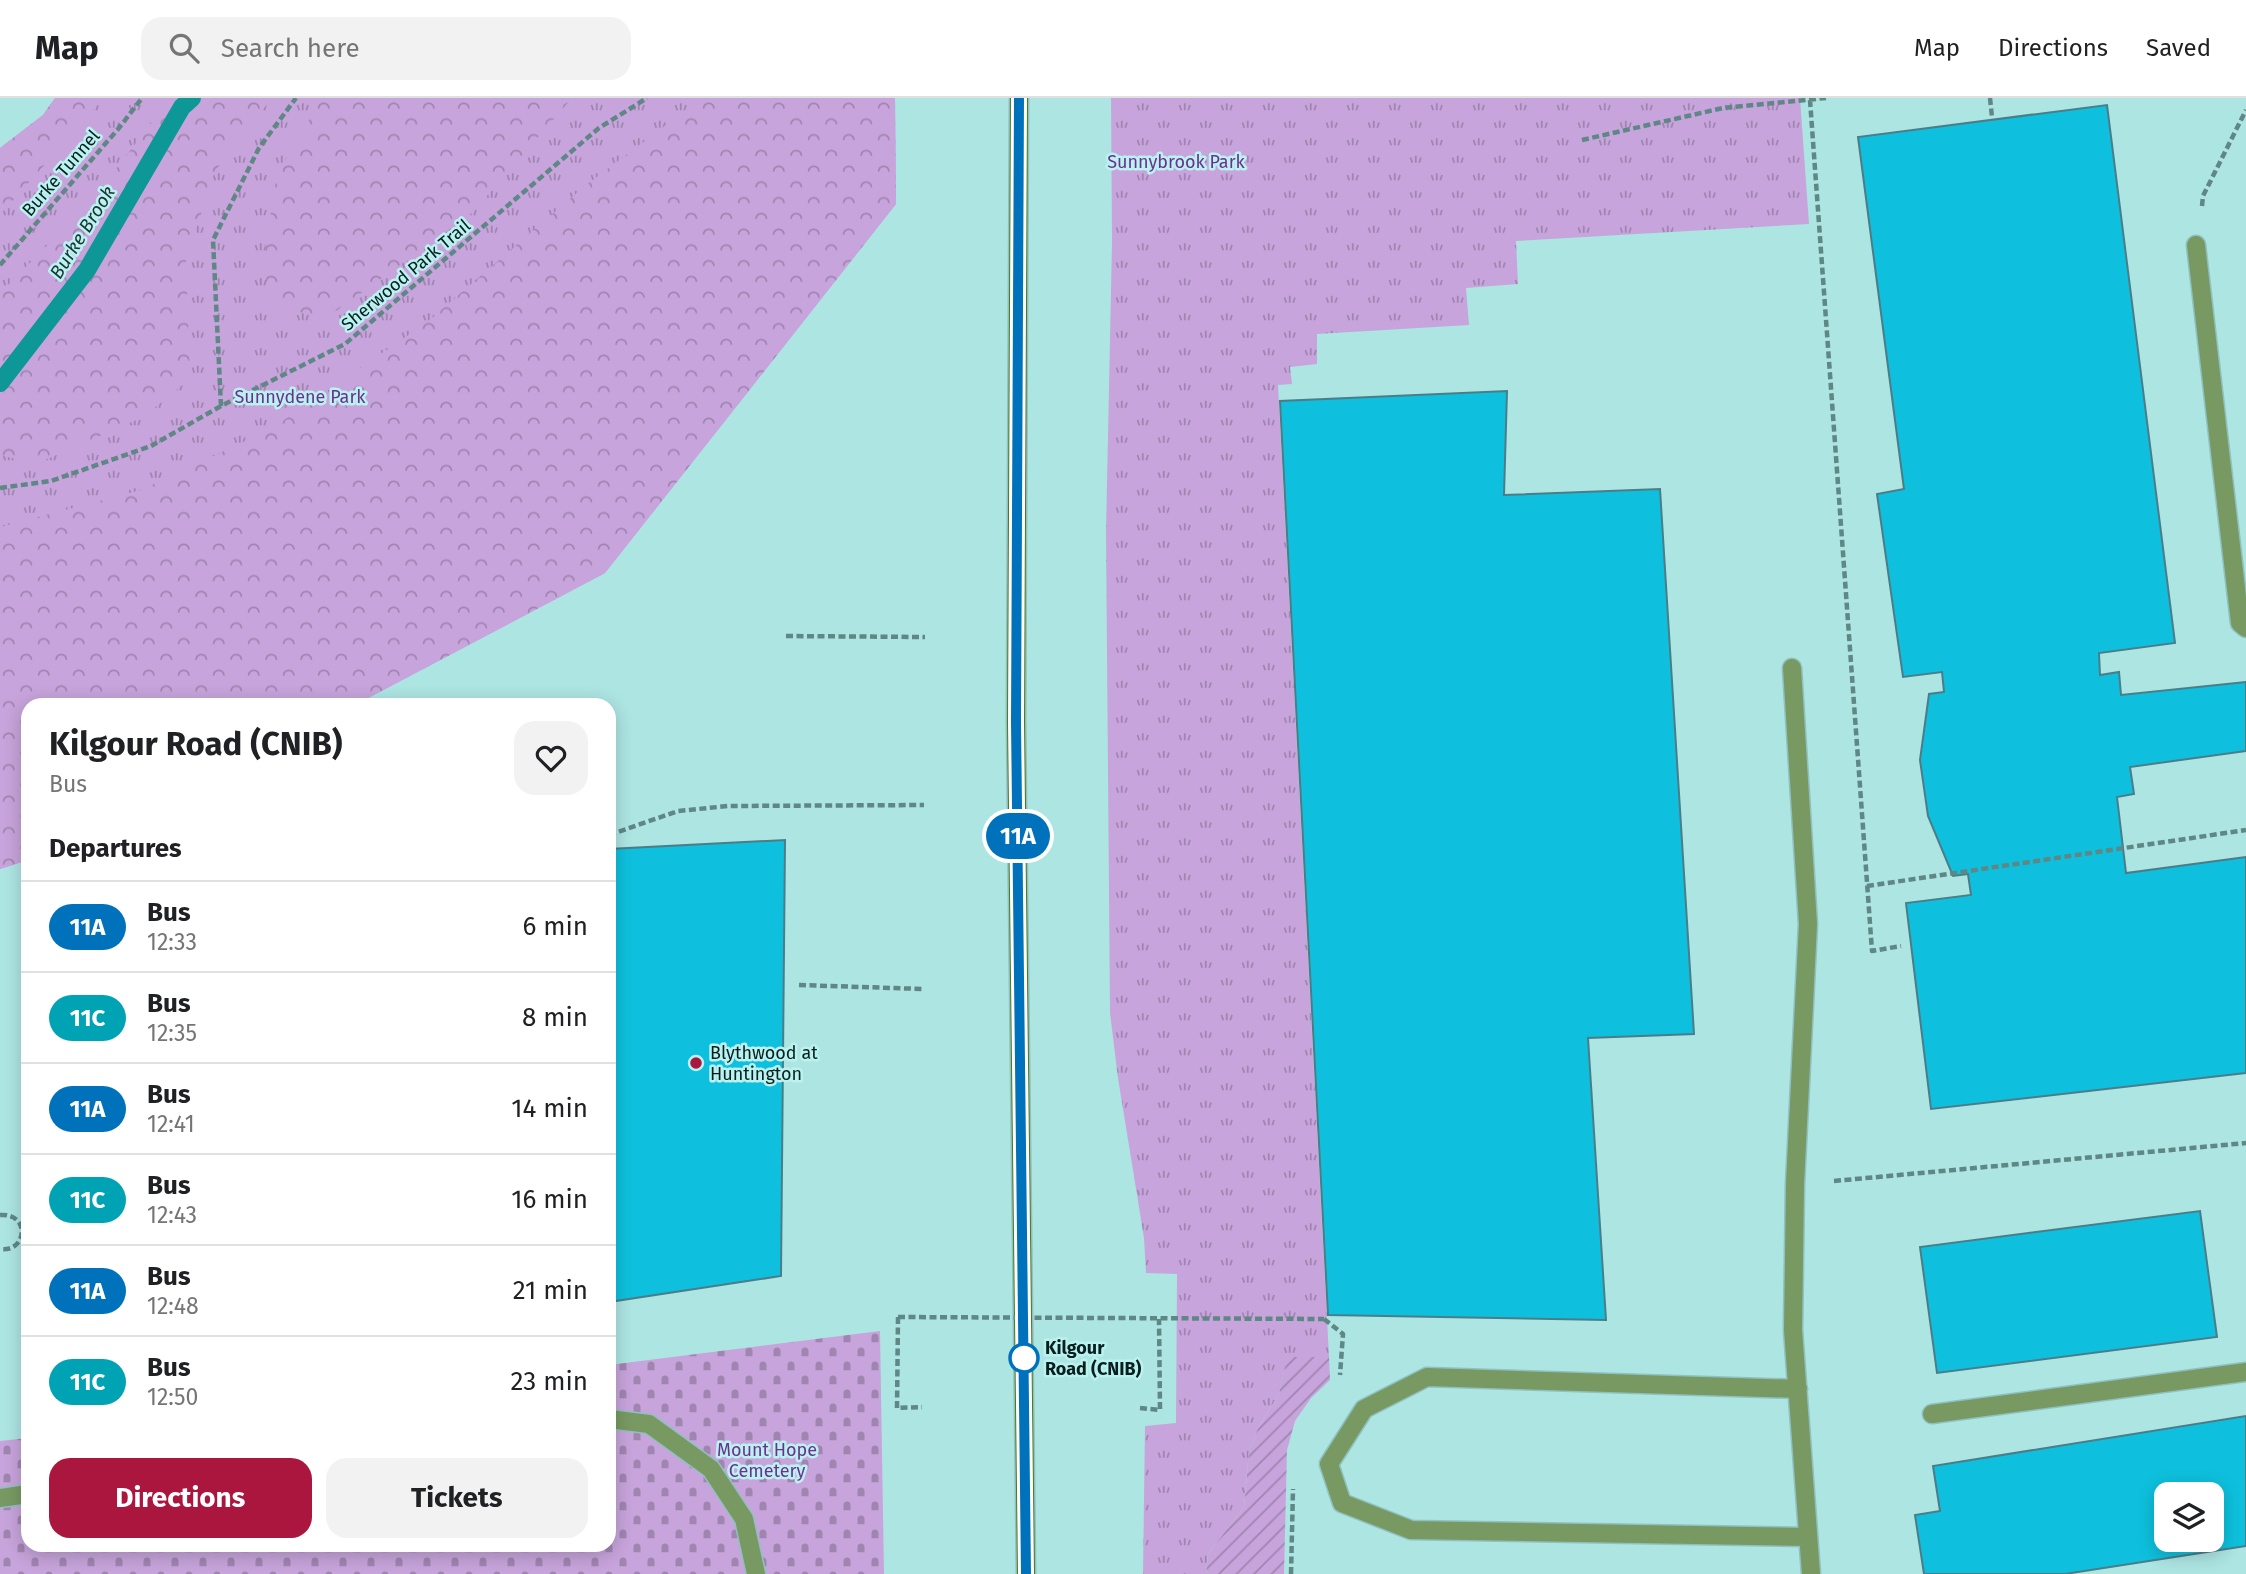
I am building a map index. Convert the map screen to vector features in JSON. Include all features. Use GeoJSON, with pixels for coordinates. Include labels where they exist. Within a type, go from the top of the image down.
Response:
{"type":"FeatureCollection","features":[{"type":"Feature","properties":{"kind":"main road"},"geometry":{"type":"LineString","coordinates":[[1019,98],[1016,722],[1026,1574]]}},
{"type":"Feature","properties":{"kind":"lane"},"geometry":{"type":"LineString","coordinates":[[2196,245],[2240,622],[2246,628]]}},
{"type":"Feature","properties":{"kind":"lane"},"geometry":{"type":"LineString","coordinates":[[1792,668],[1808,924],[1795,1184],[1793,1330],[1811,1574]]}},
{"type":"Feature","properties":{"kind":"lane"},"geometry":{"type":"LineString","coordinates":[[1932,1414],[2246,1372]]}},
{"type":"Feature","properties":{"kind":"lane"},"geometry":{"type":"LineString","coordinates":[[1798,1389],[1427,1377],[1364,1409],[1329,1464],[1342,1503],[1411,1530],[1808,1537]]}},
{"type":"Feature","properties":{"kind":"lane"},"geometry":{"type":"LineString","coordinates":[[616,1420],[649,1424],[711,1469],[744,1519],[756,1574]]}},
{"type":"Feature","properties":{"kind":"lane"},"geometry":{"type":"LineString","coordinates":[[0,1498],[21,1495]]}},
{"type":"Feature","properties":{"kind":"path","name":"Burke Tunnel"},"geometry":{"type":"LineString","coordinates":[[0,265],[142,98]]}},
{"type":"Feature","properties":{"kind":"path"},"geometry":{"type":"LineString","coordinates":[[220,406],[214,240],[259,148],[296,98]]}},
{"type":"Feature","properties":{"kind":"path","name":"Sherwood Park Trail"},"geometry":{"type":"LineString","coordinates":[[0,488],[51,481],[151,446],[220,406],[345,344],[599,128],[648,98]]}},
{"type":"Feature","properties":{"kind":"path"},"geometry":{"type":"LineString","coordinates":[[1582,140],[1723,108],[1826,98]]}},
{"type":"Feature","properties":{"kind":"path"},"geometry":{"type":"LineString","coordinates":[[1990,98],[1992,117]]}},
{"type":"Feature","properties":{"kind":"path"},"geometry":{"type":"LineString","coordinates":[[1810,100],[1871,951],[1901,946]]}},
{"type":"Feature","properties":{"kind":"path"},"geometry":{"type":"LineString","coordinates":[[2196,245],[2203,196],[2246,110]]}},
{"type":"Feature","properties":{"kind":"path"},"geometry":{"type":"LineString","coordinates":[[786,636],[925,637]]}},
{"type":"Feature","properties":{"kind":"path"},"geometry":{"type":"LineString","coordinates":[[616,833],[678,811],[728,806],[924,805]]}},
{"type":"Feature","properties":{"kind":"path"},"geometry":{"type":"LineString","coordinates":[[1867,886],[2246,831]]}},
{"type":"Feature","properties":{"kind":"path"},"geometry":{"type":"LineString","coordinates":[[799,985],[923,989]]}},
{"type":"Feature","properties":{"kind":"path"},"geometry":{"type":"LineString","coordinates":[[1795,1184],[2246,1143]]}},
{"type":"Feature","properties":{"kind":"path"},"geometry":{"type":"LineString","coordinates":[[0,1205],[0,1215],[12,1216],[20,1224],[20,1240],[12,1248],[0,1249]]}},
{"type":"Feature","properties":{"kind":"path"},"geometry":{"type":"LineString","coordinates":[[922,1407],[897,1408],[898,1317],[1324,1320]]}},
{"type":"Feature","properties":{"kind":"path"},"geometry":{"type":"LineString","coordinates":[[1140,1408],[1160,1410],[1159,1319]]}},
{"type":"Feature","properties":{"kind":"green space","name":"Sunnydene Park"},"geometry":{"type":"Polygon","coordinates":[[[55,98],[895,98],[896,204],[605,573],[368,698],[21,698],[21,862],[0,869],[0,148],[43,115],[55,98]]]}},
{"type":"Feature","properties":{"kind":"green space"},"geometry":{"type":"Polygon","coordinates":[[[55,98],[104,98],[0,215],[0,148],[43,115],[55,98]]]}},
{"type":"Feature","properties":{"kind":"green space"},"geometry":{"type":"Polygon","coordinates":[[[170,98],[272,98],[215,171],[186,260],[190,379],[143,417],[36,464],[0,455],[0,293],[94,198],[170,98]]]}},
{"type":"Feature","properties":{"kind":"green space"},"geometry":{"type":"Polygon","coordinates":[[[322,98],[572,98],[472,213],[325,319],[267,303],[265,250],[277,174],[322,98]]]}},
{"type":"Feature","properties":{"kind":"green space"},"geometry":{"type":"Polygon","coordinates":[[[702,98],[895,98],[896,204],[605,573],[368,698],[21,698],[21,862],[0,869],[0,527],[141,490],[271,429],[426,323],[586,185],[702,98]]]}},
{"type":"Feature","properties":{"kind":"green space","name":"Sunnybrook Park"},"geometry":{"type":"Polygon","coordinates":[[[1111,98],[1800,98],[1809,224],[1516,241],[1518,284],[1466,288],[1469,325],[1317,334],[1317,364],[1290,367],[1292,384],[1278,385],[1329,1357],[1287,1358],[1279,1394],[1258,1428],[1249,1451],[1244,1507],[1208,1554],[1206,1574],[1143,1574],[1145,1426],[1176,1423],[1177,1274],[1146,1273],[1144,1238],[1110,1013],[1106,533],[1112,242],[1111,98]]]}},
{"type":"Feature","properties":{"kind":"green space","name":"Mount Hope Cemetery"},"geometry":{"type":"Polygon","coordinates":[[[880,1331],[884,1574],[0,1574],[0,1441],[21,1439],[21,1552],[616,1552],[616,1364],[880,1331]]]}},
{"type":"Feature","properties":{"kind":"green space"},"geometry":{"type":"Polygon","coordinates":[[[1287,1357],[1329,1357],[1330,1380],[1311,1398],[1295,1421],[1287,1450],[1284,1574],[1206,1574],[1208,1554],[1244,1507],[1249,1451],[1258,1428],[1279,1394],[1287,1357]]]}},
{"type":"Feature","properties":{"kind":"building"},"geometry":{"type":"Polygon","coordinates":[[[2107,105],[2175,643],[2099,653],[2100,675],[2119,672],[2121,695],[2246,682],[2246,751],[2130,767],[2134,794],[2117,797],[2126,873],[2246,857],[2246,1073],[1931,1109],[1906,903],[1971,895],[1968,874],[1953,876],[1928,816],[1920,760],[1929,694],[1944,692],[1942,672],[1903,677],[1877,494],[1904,489],[1858,137],[2107,105]]]}},
{"type":"Feature","properties":{"kind":"building"},"geometry":{"type":"Polygon","coordinates":[[[1507,391],[1504,495],[1660,489],[1694,1034],[1588,1038],[1606,1320],[1328,1315],[1280,401],[1507,391]]]}},
{"type":"Feature","properties":{"kind":"building","name":"Blythwood at Huntington"},"geometry":{"type":"Polygon","coordinates":[[[785,840],[781,1276],[616,1301],[616,849],[785,840]]]}},
{"type":"Feature","properties":{"kind":"building"},"geometry":{"type":"Polygon","coordinates":[[[2200,1211],[2217,1337],[1937,1373],[1920,1247],[2200,1211]]]}},
{"type":"Feature","properties":{"kind":"building"},"geometry":{"type":"Polygon","coordinates":[[[2246,1416],[2246,1546],[2224,1549],[2224,1482],[2154,1482],[2154,1552],[2207,1552],[2065,1574],[1924,1574],[1915,1515],[1940,1511],[1933,1466],[2246,1416]]]}},
{"type":"Feature","properties":{"kind":"waterway","name":"Burke Brook"},"geometry":{"type":"LineString","coordinates":[[0,383],[87,270],[182,107],[192,98]]}},
{"type":"Feature","properties":{"kind":"bus line","name":"11A"},"geometry":{"type":"LineString","coordinates":[[1019,98],[1016,722],[1026,1574]]}},
{"type":"Feature","properties":{"kind":"place","name":"Blythwood at Huntington"},"geometry":{"type":"Point","coordinates":[696,1063]}},
{"type":"Feature","properties":{"kind":"place","name":"Kilgour Road (CNIB)"},"geometry":{"type":"Point","coordinates":[1024,1358]}}]}
